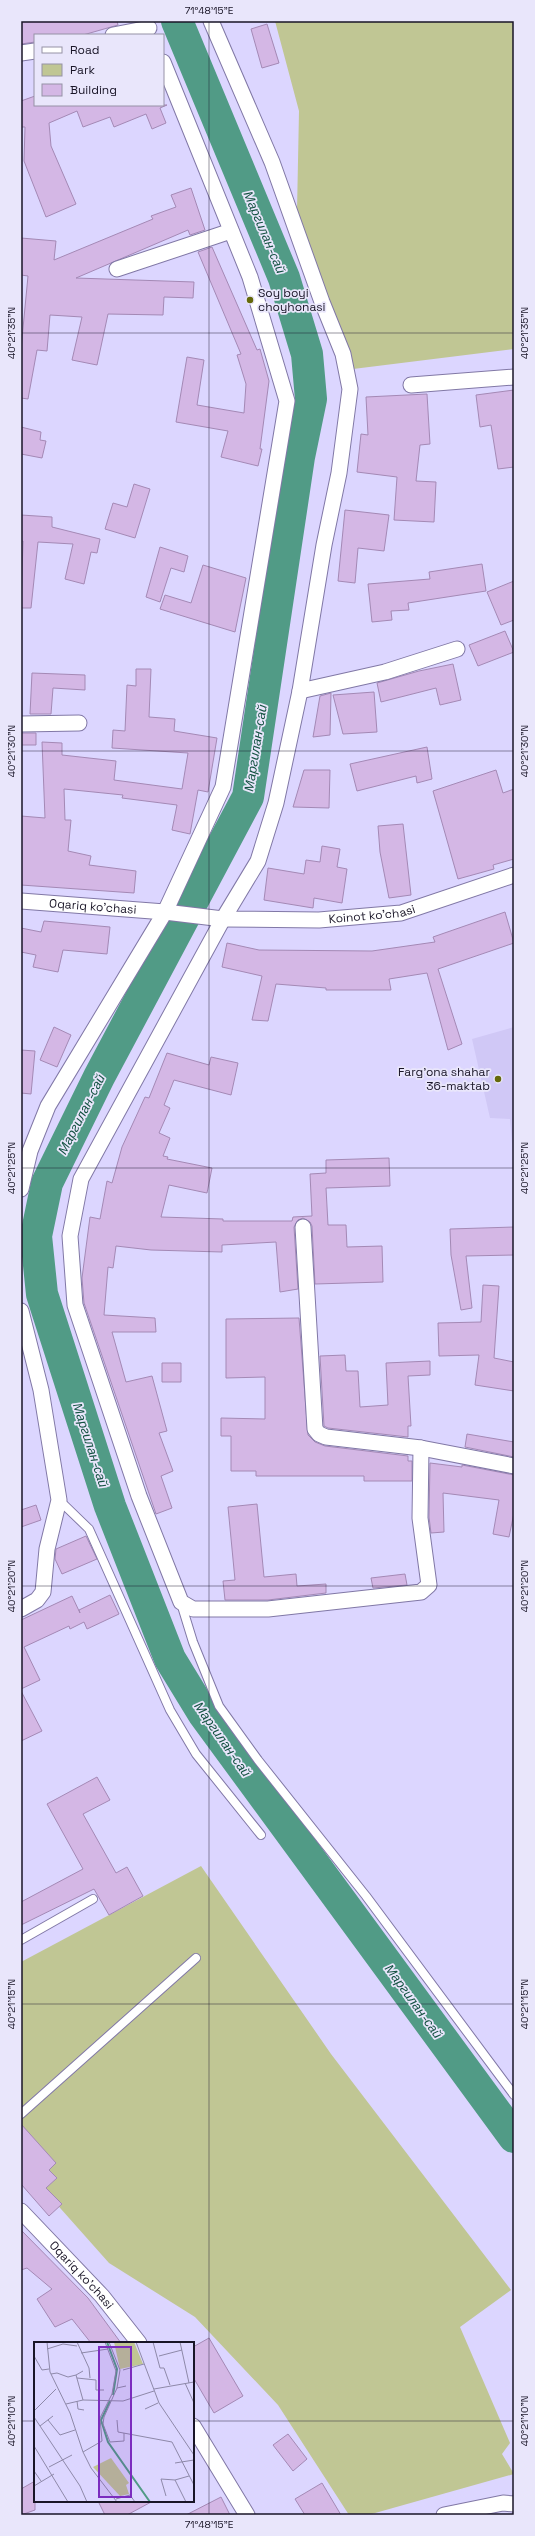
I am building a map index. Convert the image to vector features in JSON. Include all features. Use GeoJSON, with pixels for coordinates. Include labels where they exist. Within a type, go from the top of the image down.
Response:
{"type":"FeatureCollection","features":[{"type":"Feature","properties":{"kind":"street"},"geometry":{"type":"LineString","coordinates":[[211,21],[272,162],[322,302],[344,354],[350,389],[339,473],[324,545],[300,691],[276,803],[258,862],[223,919],[81,1179],[70,1236],[75,1305],[139,1496],[181,1602],[193,1609],[268,1609],[420,1592],[429,1585],[420,1518],[422,1448]]}},
{"type":"Feature","properties":{"kind":"street"},"geometry":{"type":"LineString","coordinates":[[118,34],[149,28]]}},
{"type":"Feature","properties":{"kind":"street"},"geometry":{"type":"LineString","coordinates":[[21,54],[34,51]]}},
{"type":"Feature","properties":{"kind":"street"},"geometry":{"type":"LineString","coordinates":[[21,1189],[30,1151],[48,1106],[164,912],[223,787],[287,401],[250,277],[164,64]]}},
{"type":"Feature","properties":{"kind":"street"},"geometry":{"type":"LineString","coordinates":[[117,269],[231,231]]}},
{"type":"Feature","properties":{"kind":"street"},"geometry":{"type":"LineString","coordinates":[[411,385],[514,377]]}},
{"type":"Feature","properties":{"kind":"street"},"geometry":{"type":"LineString","coordinates":[[300,691],[385,672],[457,649]]}},
{"type":"Feature","properties":{"kind":"street"},"geometry":{"type":"LineString","coordinates":[[21,724],[79,723]]}},
{"type":"Feature","properties":{"kind":"street","name":"Koinot ko'chasi"},"geometry":{"type":"LineString","coordinates":[[164,912],[223,919],[319,920],[402,913],[514,875]]}},
{"type":"Feature","properties":{"kind":"street","name":"Oqariq ko'chasi"},"geometry":{"type":"LineString","coordinates":[[21,901],[164,912]]}},
{"type":"Feature","properties":{"kind":"street"},"geometry":{"type":"LineString","coordinates":[[303,1227],[315,1429],[319,1434],[326,1437],[422,1448],[514,1466]]}},
{"type":"Feature","properties":{"kind":"street"},"geometry":{"type":"LineString","coordinates":[[21,1312],[41,1390],[59,1500],[47,1549],[43,1592],[37,1600],[21,1609]]}},
{"type":"Feature","properties":{"kind":"street","name":"Oqariq ko'chasi"},"geometry":{"type":"LineString","coordinates":[[21,2211],[102,2296],[138,2342]]}},
{"type":"Feature","properties":{"kind":"street"},"geometry":{"type":"LineString","coordinates":[[194,2428],[247,2515]]}},
{"type":"Feature","properties":{"kind":"street"},"geometry":{"type":"LineString","coordinates":[[444,2515],[503,2503],[514,2504]]}},
{"type":"Feature","properties":{"kind":"lane"},"geometry":{"type":"LineString","coordinates":[[59,1500],[89,1529],[170,1710],[196,1754],[261,1835]]}},
{"type":"Feature","properties":{"kind":"lane"},"geometry":{"type":"LineString","coordinates":[[181,1602],[194,1642],[219,1706],[258,1760],[366,1896],[514,2095]]}},
{"type":"Feature","properties":{"kind":"lane"},"geometry":{"type":"LineString","coordinates":[[21,1940],[93,1899]]}},
{"type":"Feature","properties":{"kind":"lane"},"geometry":{"type":"LineString","coordinates":[[21,2114],[196,1958]]}},
{"type":"Feature","properties":{"kind":"shaded area","name":"Farg'ona shahar 36-maktab"},"geometry":{"type":"Polygon","coordinates":[[[514,1027],[514,1167],[510,1119],[490,1118],[472,1039],[514,1027]]]}},
{"type":"Feature","properties":{"kind":"green space"},"geometry":{"type":"Polygon","coordinates":[[[275,21],[514,21],[514,349],[353,369],[297,211],[299,111],[275,21]]]}},
{"type":"Feature","properties":{"kind":"green space"},"geometry":{"type":"Polygon","coordinates":[[[201,1866],[331,2054],[511,2290],[460,2327],[510,2443],[502,2454],[514,2474],[368,2515],[349,2515],[278,2405],[195,2317],[109,2263],[21,2164],[21,1962],[201,1866]]]}},
{"type":"Feature","properties":{"kind":"building"},"geometry":{"type":"Polygon","coordinates":[[[21,21],[117,21],[118,25],[86,34],[34,34],[34,42],[21,44],[21,21]]]}},
{"type":"Feature","properties":{"kind":"building"},"geometry":{"type":"Polygon","coordinates":[[[267,24],[279,63],[262,68],[251,29],[267,24]]]}},
{"type":"Feature","properties":{"kind":"building"},"geometry":{"type":"Polygon","coordinates":[[[34,96],[34,106],[167,105],[160,108],[166,123],[152,129],[146,114],[114,127],[110,117],[83,127],[77,111],[49,123],[51,146],[76,204],[46,217],[24,161],[25,127],[21,127],[21,101],[34,96]]]}},
{"type":"Feature","properties":{"kind":"building"},"geometry":{"type":"Polygon","coordinates":[[[191,188],[205,230],[190,235],[188,230],[76,278],[194,282],[193,298],[164,297],[163,315],[108,314],[97,365],[72,360],[82,317],[50,315],[47,351],[37,350],[28,399],[21,398],[21,349],[28,276],[21,275],[21,238],[56,241],[54,260],[153,219],[151,216],[176,207],[171,195],[191,188]]]}},
{"type":"Feature","properties":{"kind":"building"},"geometry":{"type":"Polygon","coordinates":[[[212,247],[257,350],[260,349],[269,381],[260,449],[262,449],[258,466],[221,457],[228,431],[176,422],[187,357],[204,360],[197,405],[244,413],[246,384],[237,355],[241,354],[198,252],[212,247]]]}},
{"type":"Feature","properties":{"kind":"building"},"geometry":{"type":"Polygon","coordinates":[[[514,390],[514,467],[498,469],[491,425],[480,427],[476,395],[514,390]]]}},
{"type":"Feature","properties":{"kind":"building"},"geometry":{"type":"Polygon","coordinates":[[[427,394],[430,444],[420,445],[416,481],[436,482],[434,522],[394,520],[397,477],[357,472],[361,434],[368,435],[366,397],[427,394]]]}},
{"type":"Feature","properties":{"kind":"building"},"geometry":{"type":"Polygon","coordinates":[[[21,427],[41,432],[40,440],[46,441],[42,458],[21,454],[21,427]]]}},
{"type":"Feature","properties":{"kind":"building"},"geometry":{"type":"Polygon","coordinates":[[[134,484],[150,489],[135,538],[105,529],[113,503],[127,507],[134,484]]]}},
{"type":"Feature","properties":{"kind":"building"},"geometry":{"type":"Polygon","coordinates":[[[345,510],[389,515],[384,551],[358,548],[355,583],[338,581],[345,510]]]}},
{"type":"Feature","properties":{"kind":"building"},"geometry":{"type":"Polygon","coordinates":[[[21,515],[52,517],[52,527],[100,539],[97,553],[91,552],[84,584],[65,579],[73,544],[38,542],[31,608],[21,608],[23,541],[21,541],[21,515]]]}},
{"type":"Feature","properties":{"kind":"building"},"geometry":{"type":"Polygon","coordinates":[[[160,547],[188,556],[184,572],[171,568],[160,602],[146,597],[160,547]]]}},
{"type":"Feature","properties":{"kind":"building"},"geometry":{"type":"Polygon","coordinates":[[[482,564],[486,591],[408,603],[409,610],[391,611],[392,620],[372,622],[368,584],[430,579],[429,572],[482,564]]]}},
{"type":"Feature","properties":{"kind":"building"},"geometry":{"type":"Polygon","coordinates":[[[203,565],[246,578],[235,632],[160,609],[165,595],[191,603],[203,565]]]}},
{"type":"Feature","properties":{"kind":"building"},"geometry":{"type":"Polygon","coordinates":[[[514,581],[514,620],[501,625],[487,592],[514,581]]]}},
{"type":"Feature","properties":{"kind":"building"},"geometry":{"type":"Polygon","coordinates":[[[505,631],[514,652],[478,666],[469,645],[505,631]]]}},
{"type":"Feature","properties":{"kind":"building"},"geometry":{"type":"Polygon","coordinates":[[[453,664],[461,700],[440,705],[436,688],[381,702],[377,683],[419,671],[453,664]]]}},
{"type":"Feature","properties":{"kind":"building"},"geometry":{"type":"Polygon","coordinates":[[[136,669],[151,669],[149,717],[175,719],[174,731],[217,738],[208,792],[198,790],[190,834],[172,830],[177,805],[122,798],[123,795],[64,789],[65,820],[71,820],[68,851],[91,856],[89,865],[136,871],[134,893],[21,885],[21,816],[45,818],[42,742],[62,743],[62,755],[116,761],[114,780],[182,789],[188,753],[112,748],[113,730],[125,731],[127,685],[136,686],[136,669]]]}},
{"type":"Feature","properties":{"kind":"building"},"geometry":{"type":"Polygon","coordinates":[[[32,673],[85,675],[85,690],[53,688],[51,714],[30,714],[32,673]]]}},
{"type":"Feature","properties":{"kind":"building"},"geometry":{"type":"Polygon","coordinates":[[[374,692],[377,732],[343,734],[333,695],[374,692]]]}},
{"type":"Feature","properties":{"kind":"building"},"geometry":{"type":"Polygon","coordinates":[[[331,693],[330,735],[313,737],[320,696],[331,693]]]}},
{"type":"Feature","properties":{"kind":"building"},"geometry":{"type":"Polygon","coordinates":[[[21,733],[36,733],[36,745],[21,745],[21,733]]]}},
{"type":"Feature","properties":{"kind":"building"},"geometry":{"type":"Polygon","coordinates":[[[427,747],[432,779],[417,783],[416,776],[357,791],[350,764],[427,747]]]}},
{"type":"Feature","properties":{"kind":"building"},"geometry":{"type":"Polygon","coordinates":[[[304,770],[330,770],[329,808],[293,807],[304,770]]]}},
{"type":"Feature","properties":{"kind":"building"},"geometry":{"type":"Polygon","coordinates":[[[496,770],[503,793],[514,789],[514,859],[493,865],[494,869],[458,879],[433,791],[496,770]]]}},
{"type":"Feature","properties":{"kind":"building"},"geometry":{"type":"Polygon","coordinates":[[[403,824],[411,895],[389,898],[380,852],[378,826],[403,824]]]}},
{"type":"Feature","properties":{"kind":"building"},"geometry":{"type":"Polygon","coordinates":[[[322,846],[340,849],[337,867],[347,869],[342,903],[314,898],[313,908],[264,900],[268,868],[304,874],[306,860],[320,862],[322,846]]]}},
{"type":"Feature","properties":{"kind":"building"},"geometry":{"type":"Polygon","coordinates":[[[505,912],[514,943],[438,969],[462,1044],[448,1050],[427,973],[389,979],[391,990],[326,990],[326,988],[276,984],[268,1021],[252,1020],[262,976],[222,967],[227,943],[259,950],[372,951],[435,942],[433,937],[505,912]]]}},
{"type":"Feature","properties":{"kind":"building"},"geometry":{"type":"Polygon","coordinates":[[[44,921],[110,927],[107,954],[63,950],[58,972],[33,967],[36,955],[21,952],[21,928],[41,932],[44,921]]]}},
{"type":"Feature","properties":{"kind":"building"},"geometry":{"type":"Polygon","coordinates":[[[54,1027],[71,1035],[57,1067],[40,1060],[54,1027]]]}},
{"type":"Feature","properties":{"kind":"building"},"geometry":{"type":"Polygon","coordinates":[[[21,1050],[35,1051],[31,1094],[21,1093],[21,1050]]]}},
{"type":"Feature","properties":{"kind":"building"},"geometry":{"type":"Polygon","coordinates":[[[167,1053],[209,1065],[211,1057],[238,1063],[231,1095],[174,1080],[164,1105],[170,1108],[159,1133],[170,1138],[163,1156],[168,1157],[167,1159],[212,1168],[207,1193],[169,1185],[161,1217],[223,1219],[223,1221],[292,1221],[293,1217],[312,1216],[310,1174],[326,1173],[326,1160],[389,1158],[390,1186],[326,1188],[328,1225],[346,1225],[347,1247],[382,1246],[383,1282],[315,1284],[312,1226],[310,1222],[303,1218],[298,1220],[294,1227],[298,1289],[280,1292],[276,1242],[222,1245],[222,1252],[151,1250],[116,1246],[113,1268],[108,1267],[104,1315],[155,1318],[156,1332],[112,1332],[126,1382],[152,1376],[167,1431],[159,1433],[173,1471],[161,1476],[172,1508],[156,1514],[84,1303],[82,1278],[90,1217],[100,1219],[107,1181],[112,1183],[122,1147],[145,1097],[149,1098],[167,1053]]]}},
{"type":"Feature","properties":{"kind":"building"},"geometry":{"type":"Polygon","coordinates":[[[514,1227],[514,1255],[466,1256],[472,1308],[461,1310],[451,1255],[450,1229],[514,1227]]]}},
{"type":"Feature","properties":{"kind":"building"},"geometry":{"type":"Polygon","coordinates":[[[483,1285],[499,1286],[494,1358],[514,1362],[514,1391],[475,1385],[479,1355],[439,1356],[438,1323],[481,1322],[483,1285]]]}},
{"type":"Feature","properties":{"kind":"building"},"geometry":{"type":"Polygon","coordinates":[[[299,1318],[308,1435],[315,1442],[325,1446],[408,1456],[408,1461],[412,1461],[412,1481],[364,1481],[364,1476],[256,1476],[256,1471],[231,1471],[231,1436],[221,1436],[221,1418],[265,1419],[265,1377],[226,1378],[226,1319],[299,1318]]]}},
{"type":"Feature","properties":{"kind":"building"},"geometry":{"type":"Polygon","coordinates":[[[345,1355],[346,1371],[358,1371],[360,1407],[388,1405],[386,1363],[430,1361],[430,1375],[408,1376],[411,1426],[408,1426],[408,1437],[328,1428],[324,1426],[320,1356],[345,1355]]]}},
{"type":"Feature","properties":{"kind":"building"},"geometry":{"type":"Polygon","coordinates":[[[162,1363],[181,1363],[181,1382],[162,1382],[162,1363]]]}},
{"type":"Feature","properties":{"kind":"building"},"geometry":{"type":"Polygon","coordinates":[[[467,1434],[514,1442],[514,1457],[465,1447],[467,1434]]]}},
{"type":"Feature","properties":{"kind":"building"},"geometry":{"type":"Polygon","coordinates":[[[430,1463],[462,1467],[462,1465],[514,1475],[514,1513],[509,1537],[493,1534],[499,1500],[443,1493],[444,1532],[431,1533],[429,1517],[430,1463]]]}},
{"type":"Feature","properties":{"kind":"building"},"geometry":{"type":"Polygon","coordinates":[[[257,1504],[264,1577],[296,1574],[297,1586],[326,1584],[326,1593],[268,1600],[225,1600],[223,1581],[235,1580],[228,1507],[257,1504]]]}},
{"type":"Feature","properties":{"kind":"building"},"geometry":{"type":"Polygon","coordinates":[[[36,1505],[41,1520],[21,1527],[21,1510],[36,1505]]]}},
{"type":"Feature","properties":{"kind":"building"},"geometry":{"type":"Polygon","coordinates":[[[86,1536],[97,1559],[62,1574],[55,1559],[56,1549],[86,1536]]]}},
{"type":"Feature","properties":{"kind":"building"},"geometry":{"type":"Polygon","coordinates":[[[405,1574],[407,1585],[373,1588],[371,1578],[405,1574]]]}},
{"type":"Feature","properties":{"kind":"building"},"geometry":{"type":"Polygon","coordinates":[[[110,1595],[119,1614],[87,1629],[84,1622],[70,1629],[69,1626],[24,1647],[40,1680],[21,1689],[21,1620],[72,1596],[80,1613],[79,1610],[110,1595]]]}},
{"type":"Feature","properties":{"kind":"building"},"geometry":{"type":"Polygon","coordinates":[[[21,1691],[42,1731],[21,1741],[21,1691]]]}},
{"type":"Feature","properties":{"kind":"building"},"geometry":{"type":"Polygon","coordinates":[[[97,1777],[110,1800],[83,1814],[116,1873],[127,1867],[143,1896],[109,1915],[94,1889],[21,1925],[21,1902],[83,1869],[47,1804],[97,1777]]]}},
{"type":"Feature","properties":{"kind":"building"},"geometry":{"type":"Polygon","coordinates":[[[21,2124],[56,2163],[49,2170],[57,2178],[46,2188],[62,2204],[49,2216],[21,2184],[21,2124]]]}},
{"type":"Feature","properties":{"kind":"building"},"geometry":{"type":"Polygon","coordinates":[[[21,2230],[88,2298],[120,2342],[90,2342],[72,2319],[55,2327],[37,2299],[52,2289],[27,2268],[21,2270],[21,2230]]]}},
{"type":"Feature","properties":{"kind":"building"},"geometry":{"type":"Polygon","coordinates":[[[209,2338],[243,2396],[214,2413],[194,2379],[194,2346],[209,2338]]]}},
{"type":"Feature","properties":{"kind":"building"},"geometry":{"type":"Polygon","coordinates":[[[288,2434],[307,2459],[293,2471],[273,2445],[288,2434]]]}},
{"type":"Feature","properties":{"kind":"building"},"geometry":{"type":"Polygon","coordinates":[[[34,2482],[35,2510],[21,2515],[21,2489],[34,2482]]]}},
{"type":"Feature","properties":{"kind":"building"},"geometry":{"type":"Polygon","coordinates":[[[322,2483],[341,2515],[305,2515],[295,2499],[322,2483]]]}},
{"type":"Feature","properties":{"kind":"building"},"geometry":{"type":"Polygon","coordinates":[[[221,2497],[230,2515],[186,2515],[221,2497]]]}},
{"type":"Feature","properties":{"kind":"building"},"geometry":{"type":"Polygon","coordinates":[[[98,2502],[151,2502],[127,2515],[105,2515],[98,2502]]]}},
{"type":"Feature","properties":{"kind":"waterway","name":"Маргилан-сай"},"geometry":{"type":"LineString","coordinates":[[177,21],[284,278],[307,354],[311,399],[299,457],[248,797],[99,1077],[47,1183],[36,1236],[42,1294],[110,1506],[170,1659],[203,1713],[514,2137]]}},
{"type":"Feature","properties":{"kind":"place","name":"Soy boyi choyhonasi"},"geometry":{"type":"Point","coordinates":[250,300]}},
{"type":"Feature","properties":{"kind":"place","name":"Farg'ona shahar 36-maktab"},"geometry":{"type":"Point","coordinates":[498,1079]}}]}
